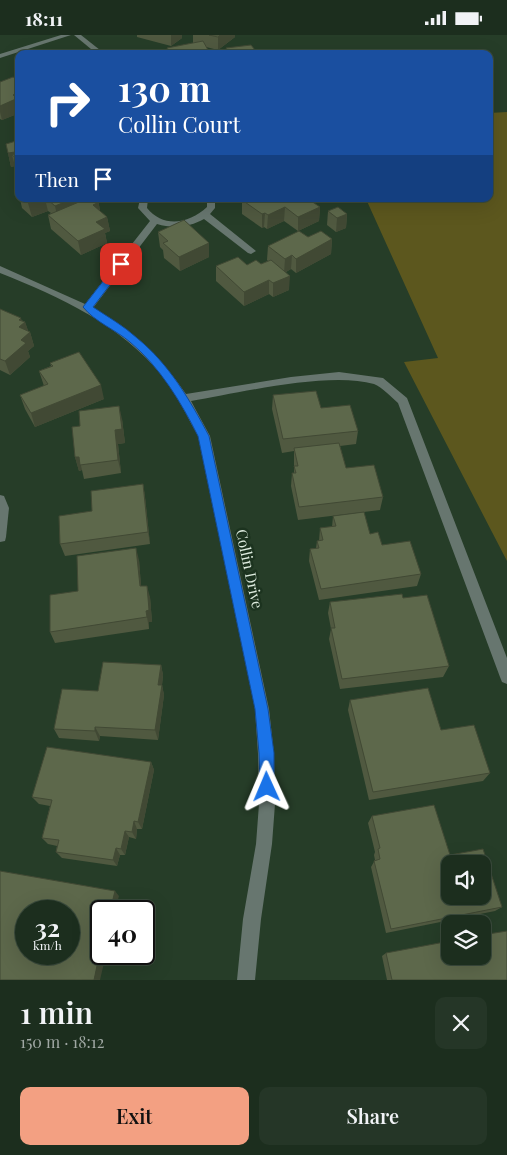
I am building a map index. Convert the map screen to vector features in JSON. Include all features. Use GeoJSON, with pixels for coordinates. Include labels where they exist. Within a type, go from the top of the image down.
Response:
{"type":"FeatureCollection","features":[{"type":"Feature","properties":{"kind":"street"},"geometry":{"type":"LineString","coordinates":[[19,50],[68,35]]}},
{"type":"Feature","properties":{"kind":"street"},"geometry":{"type":"LineString","coordinates":[[77,35],[97,50]]}},
{"type":"Feature","properties":{"kind":"street"},"geometry":{"type":"LineString","coordinates":[[0,56],[15,51]]}},
{"type":"Feature","properties":{"kind":"street"},"geometry":{"type":"LineString","coordinates":[[143,202],[142,208],[146,215],[155,221],[168,224],[182,224],[195,221],[206,215],[211,208],[211,202]]}},
{"type":"Feature","properties":{"kind":"street"},"geometry":{"type":"LineString","coordinates":[[206,215],[251,251]]}},
{"type":"Feature","properties":{"kind":"street"},"geometry":{"type":"LineString","coordinates":[[88,307],[155,221]]}},
{"type":"Feature","properties":{"kind":"street","name":"Collin Drive"},"geometry":{"type":"LineString","coordinates":[[0,269],[46,287],[88,307],[133,339],[170,378],[184,398],[204,436],[260,699],[266,753],[267,804],[264,844],[252,919],[246,980]]}},
{"type":"Feature","properties":{"kind":"street"},"geometry":{"type":"LineString","coordinates":[[184,398],[292,381],[339,376],[379,381],[403,401],[507,677]]}},
{"type":"Feature","properties":{"kind":"street"},"geometry":{"type":"LineString","coordinates":[[0,500],[3,507],[0,537]]}},
{"type":"Feature","properties":{"kind":"shaded area"},"geometry":{"type":"Polygon","coordinates":[[[507,112],[507,561],[404,362],[438,358],[367,202],[493,202],[493,113],[507,112]]]}},
{"type":"Feature","properties":{"kind":"building"},"geometry":{"type":"Polygon","coordinates":[[[203,41],[208,50],[168,50],[167,48],[203,41]]]}},
{"type":"Feature","properties":{"kind":"building"},"geometry":{"type":"Polygon","coordinates":[[[251,45],[255,50],[227,50],[226,48],[251,45]]]}},
{"type":"Feature","properties":{"kind":"building"},"geometry":{"type":"Polygon","coordinates":[[[15,78],[15,94],[13,95],[15,99],[0,106],[0,82],[15,78]]]}},
{"type":"Feature","properties":{"kind":"building"},"geometry":{"type":"Polygon","coordinates":[[[15,141],[15,152],[8,153],[6,144],[15,141]]]}},
{"type":"Feature","properties":{"kind":"building"},"geometry":{"type":"Polygon","coordinates":[[[50,202],[65,202],[55,206],[50,202]]]}},
{"type":"Feature","properties":{"kind":"building"},"geometry":{"type":"Polygon","coordinates":[[[79,202],[99,202],[93,205],[107,217],[96,222],[105,229],[78,241],[48,215],[79,202]]]}},
{"type":"Feature","properties":{"kind":"building"},"geometry":{"type":"Polygon","coordinates":[[[245,202],[312,202],[320,207],[298,217],[285,207],[268,215],[262,214],[245,202]]]}},
{"type":"Feature","properties":{"kind":"building"},"geometry":{"type":"Polygon","coordinates":[[[338,207],[347,214],[337,218],[328,211],[338,207]]]}},
{"type":"Feature","properties":{"kind":"building"},"geometry":{"type":"Polygon","coordinates":[[[184,220],[209,243],[179,257],[163,243],[168,241],[158,232],[184,220]]]}},
{"type":"Feature","properties":{"kind":"building"},"geometry":{"type":"Polygon","coordinates":[[[299,231],[308,237],[321,231],[332,239],[296,259],[292,255],[285,259],[268,246],[299,231]]]}},
{"type":"Feature","properties":{"kind":"building"},"geometry":{"type":"Polygon","coordinates":[[[238,257],[247,265],[256,260],[261,264],[271,260],[290,276],[273,283],[269,280],[244,292],[216,266],[238,257]]]}},
{"type":"Feature","properties":{"kind":"building"},"geometry":{"type":"Polygon","coordinates":[[[0,309],[21,318],[19,320],[25,322],[19,327],[30,332],[21,340],[26,343],[5,361],[0,359],[0,309]]]}},
{"type":"Feature","properties":{"kind":"building"},"geometry":{"type":"Polygon","coordinates":[[[79,352],[101,385],[31,413],[20,395],[48,384],[39,371],[53,366],[50,363],[79,352]]]}},
{"type":"Feature","properties":{"kind":"building"},"geometry":{"type":"Polygon","coordinates":[[[316,391],[321,408],[350,405],[358,431],[283,439],[273,395],[316,391]]]}},
{"type":"Feature","properties":{"kind":"building"},"geometry":{"type":"Polygon","coordinates":[[[119,406],[122,429],[115,430],[118,460],[80,465],[79,457],[75,457],[72,427],[80,426],[79,411],[119,406]]]}},
{"type":"Feature","properties":{"kind":"building"},"geometry":{"type":"Polygon","coordinates":[[[339,443],[346,468],[374,465],[383,497],[299,507],[292,473],[296,473],[294,466],[298,466],[294,448],[339,443]]]}},
{"type":"Feature","properties":{"kind":"building"},"geometry":{"type":"Polygon","coordinates":[[[143,484],[148,532],[60,544],[59,516],[92,511],[91,491],[143,484]]]}},
{"type":"Feature","properties":{"kind":"building"},"geometry":{"type":"Polygon","coordinates":[[[364,512],[370,534],[378,532],[382,545],[410,541],[421,574],[321,589],[310,549],[319,548],[317,541],[323,540],[320,528],[336,526],[333,516],[364,512]]]}},
{"type":"Feature","properties":{"kind":"building"},"geometry":{"type":"Polygon","coordinates":[[[136,548],[140,586],[147,586],[149,610],[146,611],[147,617],[50,632],[50,595],[78,591],[77,556],[136,548]]]}},
{"type":"Feature","properties":{"kind":"building"},"geometry":{"type":"Polygon","coordinates":[[[402,594],[403,598],[427,595],[449,666],[342,679],[331,628],[335,628],[330,602],[402,594]]]}},
{"type":"Feature","properties":{"kind":"building"},"geometry":{"type":"Polygon","coordinates":[[[103,662],[161,665],[158,685],[162,685],[155,730],[95,727],[95,731],[54,729],[62,689],[98,691],[103,662]]]}},
{"type":"Feature","properties":{"kind":"building"},"geometry":{"type":"Polygon","coordinates":[[[428,688],[441,730],[474,725],[490,773],[373,792],[350,700],[428,688]]]}},
{"type":"Feature","properties":{"kind":"building"},"geometry":{"type":"Polygon","coordinates":[[[47,747],[151,762],[138,822],[134,821],[132,832],[125,831],[121,849],[116,848],[113,860],[56,852],[59,840],[42,838],[52,800],[32,797],[47,747]]]}},
{"type":"Feature","properties":{"kind":"building"},"geometry":{"type":"Polygon","coordinates":[[[434,805],[450,855],[441,855],[441,905],[491,905],[491,873],[502,907],[462,915],[441,915],[441,919],[391,929],[374,861],[380,859],[378,849],[380,848],[372,816],[434,805]]]}},
{"type":"Feature","properties":{"kind":"building"},"geometry":{"type":"Polygon","coordinates":[[[483,849],[485,855],[450,855],[483,849]]]}},
{"type":"Feature","properties":{"kind":"building"},"geometry":{"type":"Polygon","coordinates":[[[0,871],[115,891],[113,900],[90,900],[90,965],[97,965],[94,980],[0,980],[0,871]]]}},
{"type":"Feature","properties":{"kind":"building"},"geometry":{"type":"Polygon","coordinates":[[[507,931],[507,980],[392,980],[386,953],[441,943],[441,965],[491,965],[491,934],[507,931]]]}},
{"type":"Feature","properties":{"kind":"route"},"geometry":{"type":"LineString","coordinates":[[121,264],[88,307],[133,339],[150,355],[184,398],[204,436],[262,709],[267,787]]}}]}
